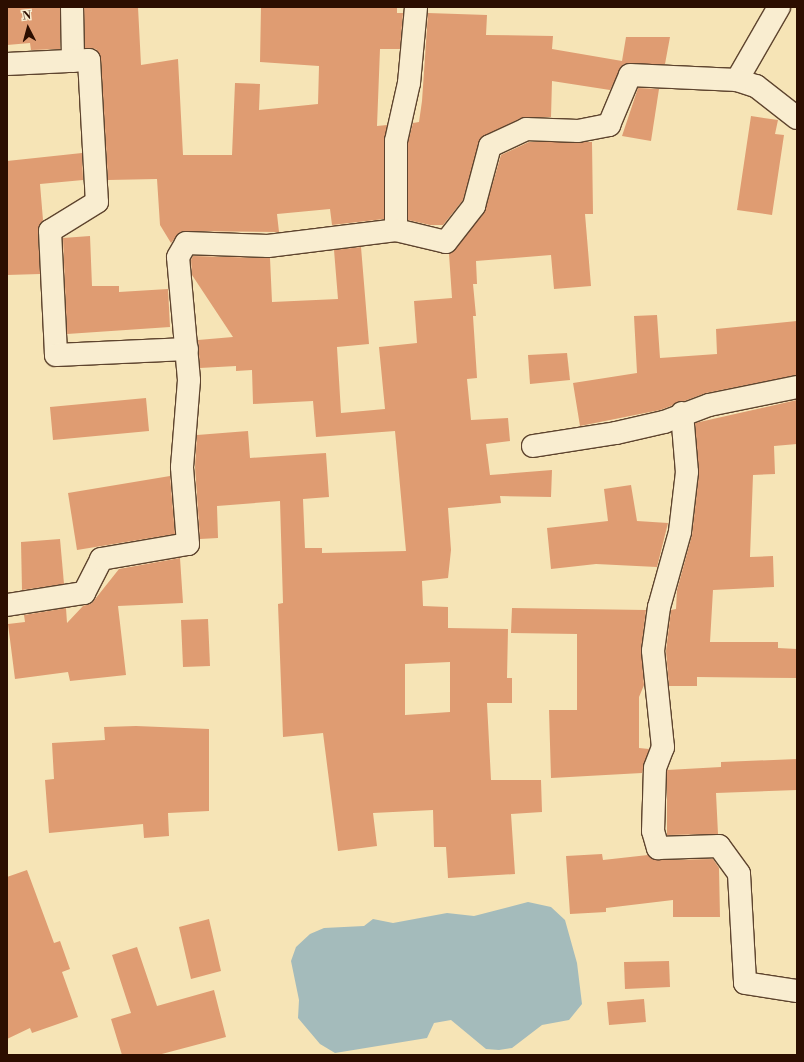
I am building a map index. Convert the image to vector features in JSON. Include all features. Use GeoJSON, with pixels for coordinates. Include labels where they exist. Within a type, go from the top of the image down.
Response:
{"type":"FeatureCollection","features":[{"type":"Feature","properties":{"kind":"street"},"geometry":{"type":"LineString","coordinates":[[72,7],[73,61]]}},
{"type":"Feature","properties":{"kind":"street"},"geometry":{"type":"LineString","coordinates":[[396,230],[396,141],[409,83],[416,7]]}},
{"type":"Feature","properties":{"kind":"street"},"geometry":{"type":"LineString","coordinates":[[737,80],[779,7]]}},
{"type":"Feature","properties":{"kind":"street"},"geometry":{"type":"LineString","coordinates":[[7,64],[89,60],[97,202],[50,230],[56,355],[187,349]]}},
{"type":"Feature","properties":{"kind":"street"},"geometry":{"type":"LineString","coordinates":[[7,605],[84,593],[101,559],[188,544],[182,467],[187,349],[178,257],[186,243],[268,246],[396,230],[446,242],[474,206],[490,146],[526,129],[578,131],[609,124],[630,75],[737,80],[756,86],[797,118]]}},
{"type":"Feature","properties":{"kind":"street"},"geometry":{"type":"LineString","coordinates":[[533,446],[616,433],[664,422],[682,413],[797,387]]}},
{"type":"Feature","properties":{"kind":"street"},"geometry":{"type":"LineString","coordinates":[[682,413],[686,472],[680,532],[658,607],[653,651],[663,748],[655,768],[653,831],[658,848],[719,846],[739,874],[745,983],[797,991]]}},
{"type":"Feature","properties":{"kind":"water"},"geometry":{"type":"Polygon","coordinates":[[[528,902],[551,907],[565,920],[577,963],[582,1004],[569,1020],[542,1025],[512,1048],[499,1050],[486,1049],[451,1020],[434,1023],[427,1038],[335,1053],[320,1044],[298,1018],[299,1000],[291,961],[296,947],[310,934],[324,928],[364,926],[373,919],[393,923],[447,913],[474,916],[528,902]]]}},
{"type":"Feature","properties":{"kind":"building"},"geometry":{"type":"Polygon","coordinates":[[[7,7],[60,7],[60,49],[31,50],[30,43],[7,45],[7,7]]]}},
{"type":"Feature","properties":{"kind":"building"},"geometry":{"type":"Polygon","coordinates":[[[84,7],[138,7],[141,65],[178,59],[183,155],[232,155],[235,83],[260,84],[259,110],[318,104],[319,66],[260,62],[261,7],[397,7],[397,13],[403,13],[400,49],[380,49],[377,126],[387,125],[384,219],[332,225],[330,209],[277,214],[279,232],[186,231],[180,232],[171,243],[160,225],[157,179],[108,180],[101,59],[96,49],[85,48],[84,7]]]}},
{"type":"Feature","properties":{"kind":"building"},"geometry":{"type":"Polygon","coordinates":[[[428,13],[487,15],[486,35],[553,36],[552,49],[622,61],[626,37],[670,37],[665,64],[624,64],[610,90],[552,81],[551,117],[521,118],[481,138],[463,200],[443,225],[430,225],[408,220],[408,142],[413,123],[419,122],[422,101],[428,13]]]}},
{"type":"Feature","properties":{"kind":"building"},"geometry":{"type":"Polygon","coordinates":[[[638,88],[659,89],[651,141],[622,136],[638,88]]]}},
{"type":"Feature","properties":{"kind":"building"},"geometry":{"type":"Polygon","coordinates":[[[751,116],[778,120],[775,134],[784,135],[772,215],[737,210],[751,116]]]}},
{"type":"Feature","properties":{"kind":"building"},"geometry":{"type":"Polygon","coordinates":[[[529,142],[592,142],[593,214],[585,214],[591,286],[554,289],[551,255],[476,261],[477,284],[473,284],[476,316],[473,316],[477,378],[467,379],[471,420],[508,418],[510,441],[486,444],[490,475],[552,470],[551,497],[500,496],[501,503],[448,508],[451,550],[448,578],[422,581],[423,606],[448,607],[448,628],[508,629],[507,678],[512,678],[512,703],[487,703],[491,780],[541,780],[542,812],[511,814],[515,874],[448,878],[446,847],[434,847],[433,810],[373,813],[377,846],[338,851],[323,733],[283,737],[278,604],[283,603],[280,501],[217,506],[218,538],[200,539],[195,467],[197,435],[248,431],[250,458],[326,453],[329,497],[303,499],[305,548],[322,548],[322,553],[406,551],[395,431],[316,437],[313,401],[253,404],[252,370],[236,371],[236,366],[200,368],[198,340],[233,337],[192,275],[191,260],[193,256],[270,258],[272,302],[338,299],[334,250],[361,247],[369,344],[337,347],[341,413],[385,409],[379,347],[417,343],[414,301],[452,298],[449,254],[484,213],[501,155],[529,142]],[[450,662],[405,664],[405,715],[450,712],[450,662]]]}},
{"type":"Feature","properties":{"kind":"building"},"geometry":{"type":"Polygon","coordinates":[[[82,153],[83,180],[40,184],[43,220],[38,232],[40,274],[7,275],[7,161],[82,153]]]}},
{"type":"Feature","properties":{"kind":"building"},"geometry":{"type":"Polygon","coordinates":[[[90,236],[92,286],[119,286],[119,292],[168,289],[170,327],[67,334],[63,238],[90,236]]]}},
{"type":"Feature","properties":{"kind":"building"},"geometry":{"type":"Polygon","coordinates":[[[657,315],[660,358],[717,354],[716,329],[797,321],[797,375],[706,393],[660,410],[580,426],[573,383],[637,373],[634,316],[657,315]]]}},
{"type":"Feature","properties":{"kind":"building"},"geometry":{"type":"Polygon","coordinates":[[[567,353],[570,380],[530,384],[528,355],[567,353]]]}},
{"type":"Feature","properties":{"kind":"building"},"geometry":{"type":"Polygon","coordinates":[[[146,398],[149,431],[53,440],[50,407],[146,398]]]}},
{"type":"Feature","properties":{"kind":"building"},"geometry":{"type":"Polygon","coordinates":[[[797,400],[797,444],[774,446],[775,474],[753,475],[750,557],[773,556],[774,587],[713,590],[710,642],[778,642],[778,648],[797,649],[797,678],[697,677],[697,686],[669,686],[666,651],[671,610],[676,609],[677,590],[692,535],[699,473],[695,423],[797,400]]]}},
{"type":"Feature","properties":{"kind":"building"},"geometry":{"type":"Polygon","coordinates":[[[170,476],[175,534],[77,550],[68,493],[170,476]]]}},
{"type":"Feature","properties":{"kind":"building"},"geometry":{"type":"Polygon","coordinates":[[[631,485],[637,521],[668,523],[657,567],[596,564],[551,569],[547,528],[608,521],[604,489],[631,485]]]}},
{"type":"Feature","properties":{"kind":"building"},"geometry":{"type":"Polygon","coordinates":[[[60,539],[64,584],[22,590],[21,542],[60,539]]]}},
{"type":"Feature","properties":{"kind":"building"},"geometry":{"type":"Polygon","coordinates":[[[180,558],[183,603],[118,606],[126,675],[70,681],[68,672],[15,679],[8,624],[25,622],[24,615],[66,608],[67,623],[83,606],[92,603],[119,569],[180,558]]]}},
{"type":"Feature","properties":{"kind":"building"},"geometry":{"type":"Polygon","coordinates":[[[512,608],[646,610],[641,649],[644,685],[639,697],[639,748],[649,749],[642,773],[551,778],[549,710],[577,710],[577,634],[511,633],[512,608]]]}},
{"type":"Feature","properties":{"kind":"building"},"geometry":{"type":"Polygon","coordinates":[[[208,619],[210,666],[183,667],[181,620],[208,619]]]}},
{"type":"Feature","properties":{"kind":"building"},"geometry":{"type":"Polygon","coordinates":[[[136,726],[209,729],[209,811],[168,813],[169,836],[144,838],[143,824],[49,833],[45,780],[54,779],[52,743],[105,740],[104,727],[136,726]]]}},
{"type":"Feature","properties":{"kind":"building"},"geometry":{"type":"Polygon","coordinates":[[[797,759],[797,790],[716,793],[718,834],[667,835],[667,770],[721,767],[721,762],[797,759]]]}},
{"type":"Feature","properties":{"kind":"building"},"geometry":{"type":"Polygon","coordinates":[[[602,854],[603,860],[648,855],[658,860],[713,859],[719,868],[720,917],[673,917],[673,900],[606,908],[606,912],[570,914],[566,856],[602,854]]]}},
{"type":"Feature","properties":{"kind":"building"},"geometry":{"type":"Polygon","coordinates":[[[27,870],[54,943],[60,941],[70,969],[62,972],[78,1017],[32,1033],[30,1028],[7,1039],[7,877],[27,870]]]}},
{"type":"Feature","properties":{"kind":"building"},"geometry":{"type":"Polygon","coordinates":[[[209,919],[221,971],[191,979],[179,927],[209,919]]]}},
{"type":"Feature","properties":{"kind":"building"},"geometry":{"type":"Polygon","coordinates":[[[137,947],[157,1006],[214,990],[226,1037],[158,1055],[122,1055],[111,1019],[131,1013],[112,955],[137,947]]]}},
{"type":"Feature","properties":{"kind":"building"},"geometry":{"type":"Polygon","coordinates":[[[669,961],[670,987],[625,989],[624,962],[669,961]]]}},
{"type":"Feature","properties":{"kind":"building"},"geometry":{"type":"Polygon","coordinates":[[[644,999],[646,1022],[609,1025],[607,1002],[644,999]]]}}]}
